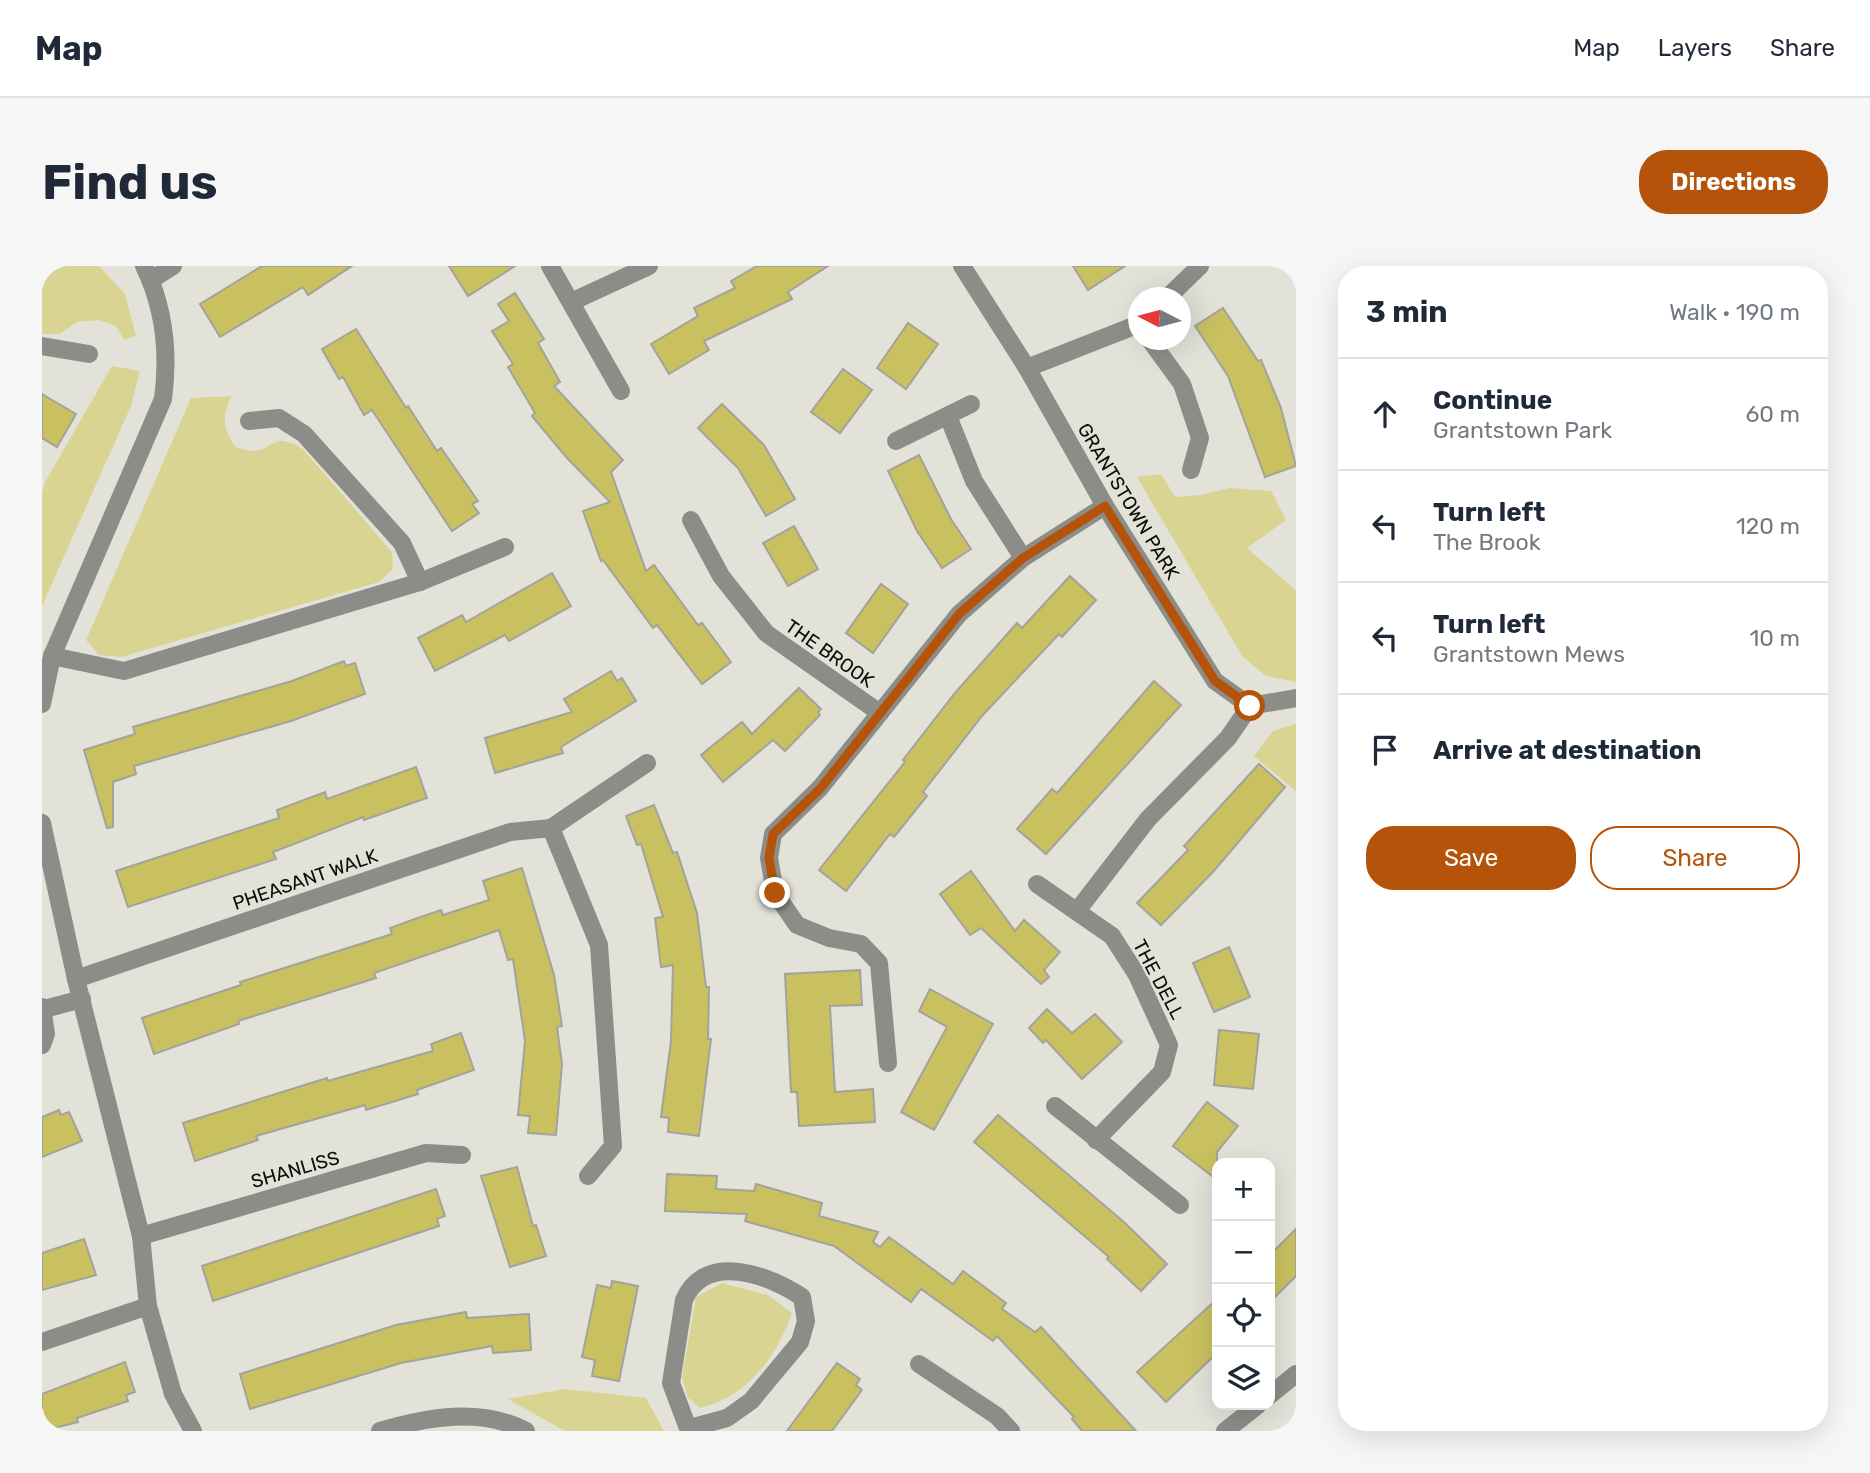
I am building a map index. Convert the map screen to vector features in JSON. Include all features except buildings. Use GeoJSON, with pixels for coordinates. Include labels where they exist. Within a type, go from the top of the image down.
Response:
{"type":"FeatureCollection","features":[{"type":"Feature","properties":{"kind":"street"},"geometry":{"type":"LineString","coordinates":[[42,704],[52,656],[163,399],[168,366],[162,321],[148,273],[173,266]]}},
{"type":"Feature","properties":{"kind":"street"},"geometry":{"type":"LineString","coordinates":[[550,266],[621,391]]}},
{"type":"Feature","properties":{"kind":"street"},"geometry":{"type":"LineString","coordinates":[[571,302],[649,266]]}},
{"type":"Feature","properties":{"kind":"street","name":"GRANTSTOWN PARK"},"geometry":{"type":"LineString","coordinates":[[962,266],[1027,368],[1105,506],[1215,681],[1250,706]]}},
{"type":"Feature","properties":{"kind":"street"},"geometry":{"type":"LineString","coordinates":[[1178,287],[1200,266]]}},
{"type":"Feature","properties":{"kind":"street"},"geometry":{"type":"LineString","coordinates":[[1027,368],[1128,328]]}},
{"type":"Feature","properties":{"kind":"street"},"geometry":{"type":"LineString","coordinates":[[42,346],[89,354]]}},
{"type":"Feature","properties":{"kind":"street"},"geometry":{"type":"LineString","coordinates":[[1157,350],[1182,384],[1200,438],[1191,470]]}},
{"type":"Feature","properties":{"kind":"street"},"geometry":{"type":"LineString","coordinates":[[897,441],[971,404]]}},
{"type":"Feature","properties":{"kind":"street"},"geometry":{"type":"LineString","coordinates":[[947,416],[974,481],[1023,558]]}},
{"type":"Feature","properties":{"kind":"street"},"geometry":{"type":"LineString","coordinates":[[249,421],[279,418],[304,434],[402,543],[420,582]]}},
{"type":"Feature","properties":{"kind":"street","name":"THE BROOK"},"geometry":{"type":"LineString","coordinates":[[888,1062],[879,963],[861,944],[829,938],[797,925],[775,893],[769,858],[773,834],[820,789],[959,614],[1023,558],[1105,506]]}},
{"type":"Feature","properties":{"kind":"street","name":"THE BROOK"},"geometry":{"type":"LineString","coordinates":[[691,520],[721,576],[766,633],[880,713]]}},
{"type":"Feature","properties":{"kind":"street"},"geometry":{"type":"LineString","coordinates":[[52,656],[124,671],[420,582],[505,547]]}},
{"type":"Feature","properties":{"kind":"street"},"geometry":{"type":"LineString","coordinates":[[1077,911],[1148,819],[1228,738],[1250,706],[1296,698]]}},
{"type":"Feature","properties":{"kind":"street","name":"PHEASANT WALK"},"geometry":{"type":"LineString","coordinates":[[76,979],[510,832],[551,828],[647,763]]}},
{"type":"Feature","properties":{"kind":"street"},"geometry":{"type":"LineString","coordinates":[[42,823],[76,979],[141,1236],[148,1306],[173,1394],[192,1431]]}},
{"type":"Feature","properties":{"kind":"street"},"geometry":{"type":"LineString","coordinates":[[551,828],[599,945],[613,1146],[588,1176]]}},
{"type":"Feature","properties":{"kind":"street","name":"THE DELL"},"geometry":{"type":"LineString","coordinates":[[1037,884],[1112,936],[1137,975],[1169,1045],[1162,1072],[1096,1140]]}},
{"type":"Feature","properties":{"kind":"street"},"geometry":{"type":"LineString","coordinates":[[42,1045],[46,1034],[43,1008],[82,999]]}},
{"type":"Feature","properties":{"kind":"street"},"geometry":{"type":"LineString","coordinates":[[1055,1106],[1180,1205]]}},
{"type":"Feature","properties":{"kind":"street","name":"SHANLISS"},"geometry":{"type":"LineString","coordinates":[[141,1236],[426,1153],[462,1155]]}},
{"type":"Feature","properties":{"kind":"street"},"geometry":{"type":"LineString","coordinates":[[721,1271],[777,1281],[802,1297],[806,1321],[800,1342],[751,1401],[727,1418],[689,1430],[671,1383],[684,1300],[689,1288],[706,1276],[721,1271]]}},
{"type":"Feature","properties":{"kind":"street"},"geometry":{"type":"LineString","coordinates":[[42,1342],[148,1306]]}},
{"type":"Feature","properties":{"kind":"street"},"geometry":{"type":"LineString","coordinates":[[919,1364],[997,1416],[1011,1431]]}},
{"type":"Feature","properties":{"kind":"street"},"geometry":{"type":"LineString","coordinates":[[1275,1391],[1296,1374]]}},
{"type":"Feature","properties":{"kind":"street"},"geometry":{"type":"LineString","coordinates":[[1225,1431],[1252,1410]]}},
{"type":"Feature","properties":{"kind":"street"},"geometry":{"type":"LineString","coordinates":[[380,1431],[409,1423],[461,1415],[511,1423],[526,1431]]}},
{"type":"Feature","properties":{"kind":"shaded area"},"geometry":{"type":"Polygon","coordinates":[[[42,266],[99,266],[125,294],[136,336],[124,340],[116,326],[99,320],[77,322],[60,334],[42,334],[42,266]]]}},
{"type":"Feature","properties":{"kind":"shaded area"},"geometry":{"type":"Polygon","coordinates":[[[112,366],[140,371],[131,406],[42,606],[42,493],[45,482],[112,366]]]}},
{"type":"Feature","properties":{"kind":"shaded area"},"geometry":{"type":"Polygon","coordinates":[[[232,396],[226,410],[225,422],[235,447],[253,451],[285,441],[303,449],[392,552],[393,569],[379,582],[121,657],[99,655],[86,640],[191,398],[232,396]]]}},
{"type":"Feature","properties":{"kind":"shaded area"},"geometry":{"type":"Polygon","coordinates":[[[1161,474],[1175,497],[1201,495],[1229,488],[1271,491],[1286,520],[1247,548],[1296,590],[1296,682],[1266,676],[1242,656],[1137,477],[1161,474]]]}},
{"type":"Feature","properties":{"kind":"shaded area"},"geometry":{"type":"Polygon","coordinates":[[[1296,724],[1296,791],[1254,756],[1273,731],[1296,724]]]}},
{"type":"Feature","properties":{"kind":"shaded area"},"geometry":{"type":"Polygon","coordinates":[[[722,1283],[768,1295],[792,1313],[778,1345],[758,1373],[732,1394],[700,1408],[688,1398],[682,1378],[696,1297],[722,1283]]]}},
{"type":"Feature","properties":{"kind":"shaded area"},"geometry":{"type":"Polygon","coordinates":[[[565,1389],[646,1398],[664,1431],[565,1431],[508,1399],[565,1389]]]}},
{"type":"Feature","properties":{"kind":"route"},"geometry":{"type":"LineString","coordinates":[[775,893],[769,858],[773,834],[820,789],[959,614],[1023,558],[1105,506],[1215,681],[1250,706]]}}]}
